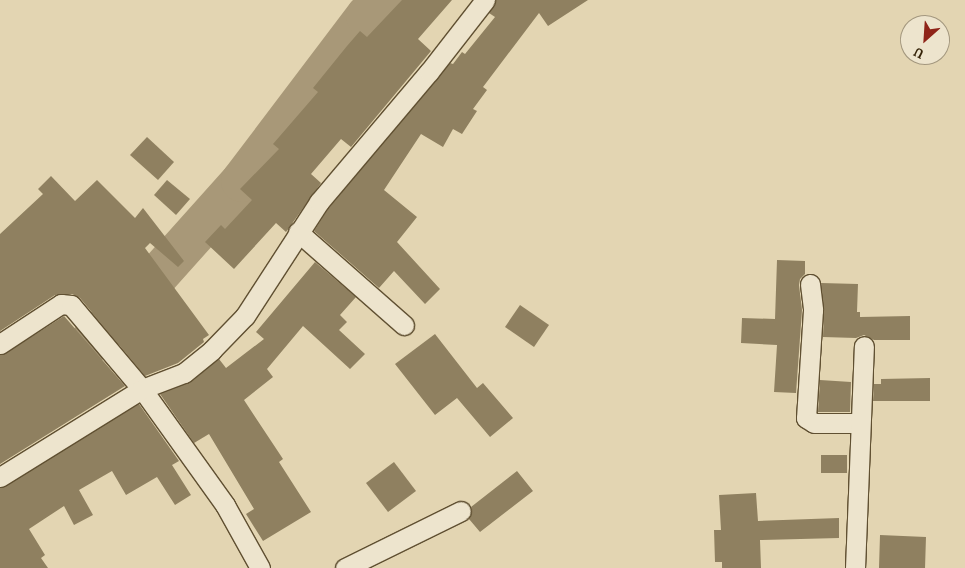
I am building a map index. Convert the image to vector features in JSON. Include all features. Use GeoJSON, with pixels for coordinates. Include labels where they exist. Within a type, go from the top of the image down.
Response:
{"type":"FeatureCollection","features":[{"type":"Feature","properties":{"kind":"street"},"geometry":{"type":"LineString","coordinates":[[0,477],[142,389],[184,373],[212,350],[245,316],[319,202],[429,72],[485,0]]}},
{"type":"Feature","properties":{"kind":"street"},"geometry":{"type":"LineString","coordinates":[[298,232],[404,325]]}},
{"type":"Feature","properties":{"kind":"street"},"geometry":{"type":"LineString","coordinates":[[810,284],[813,310],[806,418],[814,423],[860,423]]}},
{"type":"Feature","properties":{"kind":"street"},"geometry":{"type":"LineString","coordinates":[[0,344],[61,304],[71,305],[142,389],[225,505],[260,568]]}},
{"type":"Feature","properties":{"kind":"street"},"geometry":{"type":"LineString","coordinates":[[855,568],[864,346]]}},
{"type":"Feature","properties":{"kind":"street"},"geometry":{"type":"LineString","coordinates":[[345,568],[461,511]]}},
{"type":"Feature","properties":{"kind":"building"},"geometry":{"type":"Polygon","coordinates":[[[402,0],[452,0],[418,39],[431,51],[351,147],[341,139],[311,174],[321,183],[286,232],[276,223],[234,269],[205,242],[221,225],[225,229],[252,200],[240,189],[279,149],[273,144],[318,92],[313,88],[347,46],[360,31],[367,37],[402,0]]]}},
{"type":"Feature","properties":{"kind":"building"},"geometry":{"type":"Polygon","coordinates":[[[496,0],[588,0],[548,26],[539,13],[483,87],[487,90],[473,109],[477,111],[462,134],[453,129],[443,147],[421,134],[384,190],[417,217],[397,242],[440,289],[425,304],[394,271],[379,288],[314,231],[328,209],[450,63],[453,64],[462,52],[465,54],[495,17],[489,13],[496,0]]]}},
{"type":"Feature","properties":{"kind":"building"},"geometry":{"type":"Polygon","coordinates":[[[147,137],[174,162],[158,180],[130,155],[147,137]]]}},
{"type":"Feature","properties":{"kind":"building"},"geometry":{"type":"Polygon","coordinates":[[[51,176],[75,201],[97,180],[135,218],[143,208],[184,261],[178,267],[150,243],[145,248],[209,335],[203,339],[204,342],[178,363],[145,376],[80,298],[72,294],[55,295],[0,331],[0,234],[43,194],[38,189],[51,176]]]}},
{"type":"Feature","properties":{"kind":"building"},"geometry":{"type":"Polygon","coordinates":[[[167,180],[190,199],[176,215],[154,195],[167,180]]]}},
{"type":"Feature","properties":{"kind":"building"},"geometry":{"type":"Polygon","coordinates":[[[777,260],[805,261],[805,274],[800,279],[799,285],[802,310],[796,393],[774,392],[777,345],[741,343],[742,318],[775,319],[777,260]]]}},
{"type":"Feature","properties":{"kind":"building"},"geometry":{"type":"Polygon","coordinates":[[[315,262],[356,297],[340,315],[347,322],[339,330],[365,354],[350,369],[303,326],[267,369],[273,377],[244,400],[283,459],[279,462],[311,512],[263,541],[246,514],[254,509],[209,434],[194,443],[160,394],[191,382],[219,359],[226,368],[264,339],[256,332],[315,262]]]}},
{"type":"Feature","properties":{"kind":"building"},"geometry":{"type":"Polygon","coordinates":[[[821,283],[858,284],[857,312],[860,312],[860,317],[910,316],[910,340],[874,340],[864,335],[856,338],[823,337],[824,309],[821,283]]]}},
{"type":"Feature","properties":{"kind":"building"},"geometry":{"type":"Polygon","coordinates":[[[520,305],[549,325],[534,347],[505,327],[520,305]]]}},
{"type":"Feature","properties":{"kind":"building"},"geometry":{"type":"Polygon","coordinates":[[[64,316],[125,386],[0,464],[0,355],[64,316]]]}},
{"type":"Feature","properties":{"kind":"building"},"geometry":{"type":"Polygon","coordinates":[[[435,334],[477,388],[483,383],[513,418],[490,437],[457,398],[435,415],[395,364],[435,334]]]}},
{"type":"Feature","properties":{"kind":"building"},"geometry":{"type":"Polygon","coordinates":[[[930,378],[930,401],[873,401],[874,384],[881,384],[881,379],[930,378]]]}},
{"type":"Feature","properties":{"kind":"building"},"geometry":{"type":"Polygon","coordinates":[[[820,380],[851,382],[850,412],[818,412],[820,380]]]}},
{"type":"Feature","properties":{"kind":"building"},"geometry":{"type":"Polygon","coordinates":[[[139,404],[179,461],[172,465],[191,495],[175,505],[157,477],[126,495],[112,471],[79,490],[93,515],[74,525],[64,506],[29,529],[45,555],[41,558],[48,568],[0,568],[0,488],[139,404]]]}},
{"type":"Feature","properties":{"kind":"building"},"geometry":{"type":"Polygon","coordinates":[[[821,455],[847,455],[847,473],[821,473],[821,455]]]}},
{"type":"Feature","properties":{"kind":"building"},"geometry":{"type":"Polygon","coordinates":[[[394,462],[416,491],[388,512],[366,483],[394,462]]]}},
{"type":"Feature","properties":{"kind":"building"},"geometry":{"type":"Polygon","coordinates":[[[517,471],[533,491],[480,532],[469,519],[472,512],[471,507],[517,471]]]}},
{"type":"Feature","properties":{"kind":"building"},"geometry":{"type":"Polygon","coordinates":[[[756,493],[758,521],[839,518],[839,538],[760,540],[761,568],[722,568],[722,562],[715,562],[714,530],[721,530],[719,495],[756,493]]]}},
{"type":"Feature","properties":{"kind":"building"},"geometry":{"type":"Polygon","coordinates":[[[880,535],[926,537],[925,568],[879,568],[880,535]]]}},
{"type":"Feature","properties":{"kind":"waterway"},"geometry":{"type":"LineString","coordinates":[[0,412],[63,368],[141,294],[242,181],[367,16],[383,0]]}}]}
